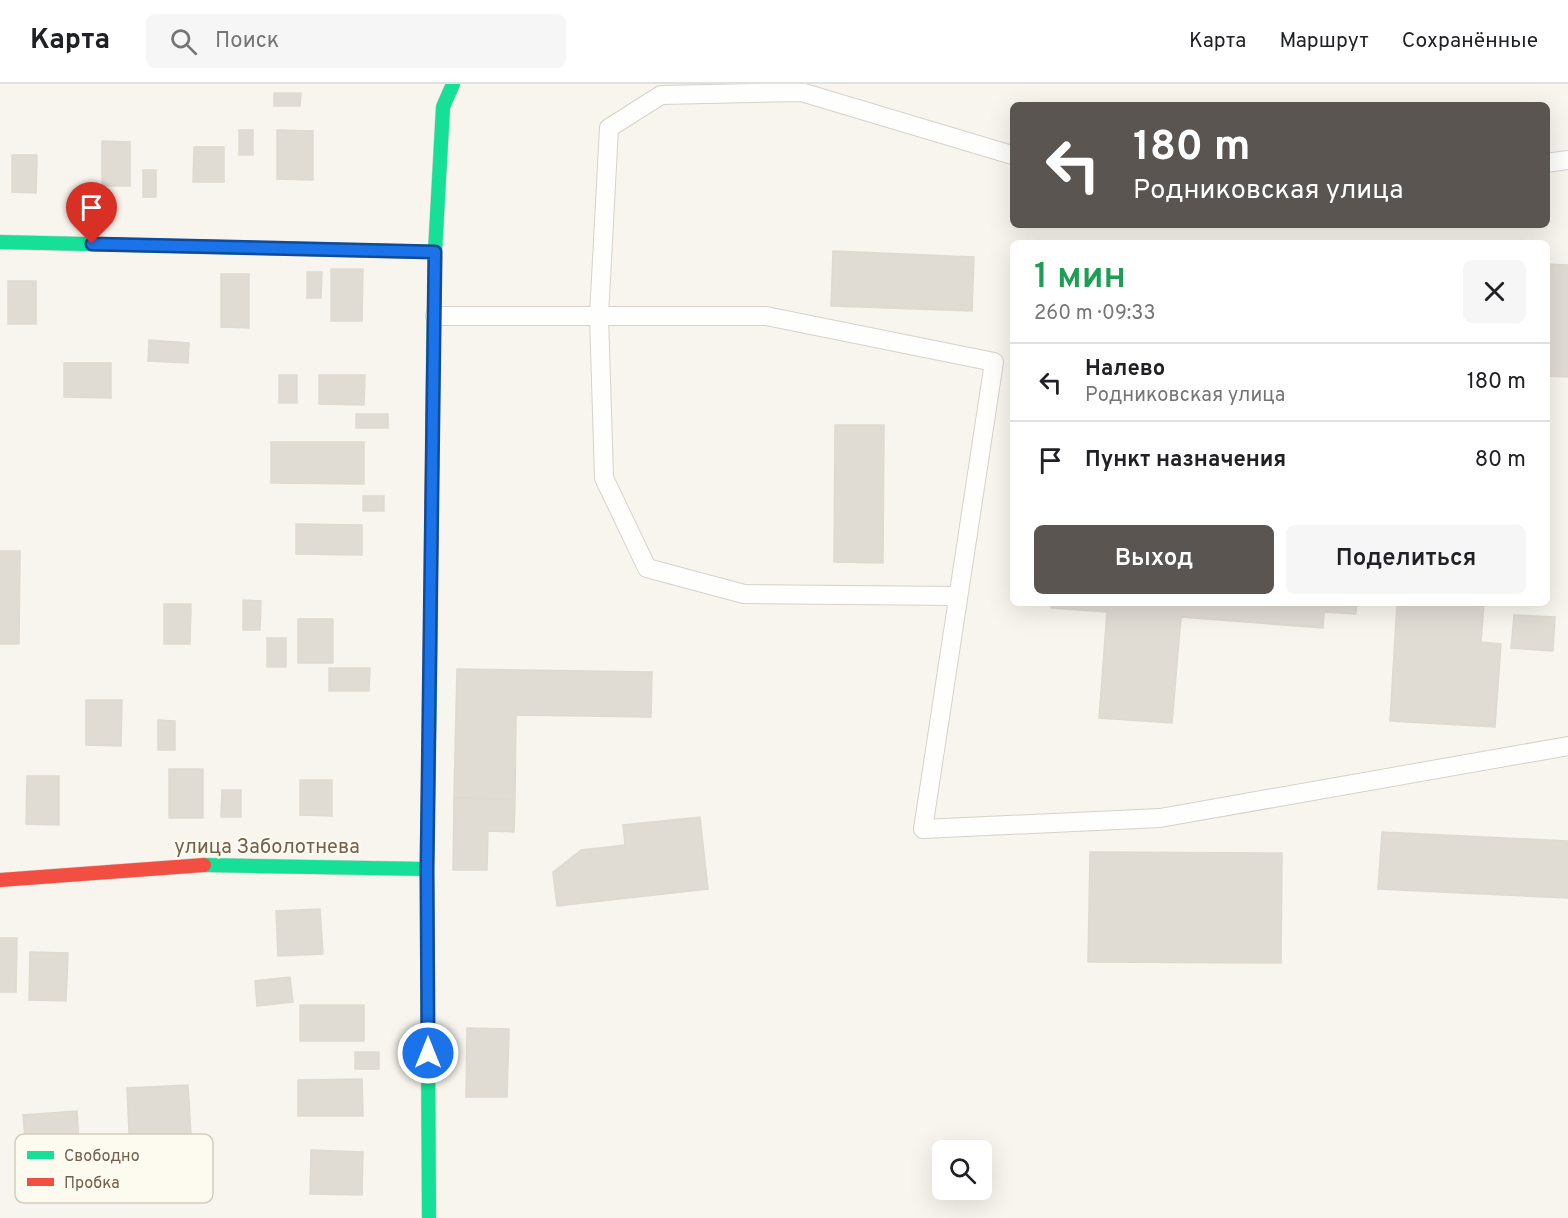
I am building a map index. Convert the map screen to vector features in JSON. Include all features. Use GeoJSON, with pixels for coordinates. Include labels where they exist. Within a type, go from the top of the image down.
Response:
{"type":"FeatureCollection","features":[{"type":"Feature","properties":{"kind":"street"},"geometry":{"type":"LineString","coordinates":[[429,1218],[427,869],[435,252],[442,107],[453,84]]}},
{"type":"Feature","properties":{"kind":"street"},"geometry":{"type":"LineString","coordinates":[[0,242],[435,252]]}},
{"type":"Feature","properties":{"kind":"street","name":"улица Заболотнева"},"geometry":{"type":"LineString","coordinates":[[0,880],[213,864],[427,869]]}},
{"type":"Feature","properties":{"kind":"lane"},"geometry":{"type":"LineString","coordinates":[[958,596],[744,594],[647,568],[604,478],[599,316],[609,128],[661,94],[801,92],[1010,154]]}},
{"type":"Feature","properties":{"kind":"lane"},"geometry":{"type":"LineString","coordinates":[[1550,162],[1568,160]]}},
{"type":"Feature","properties":{"kind":"lane"},"geometry":{"type":"LineString","coordinates":[[435,316],[766,316],[994,362],[923,829],[1160,818],[1565,749]]}},
{"type":"Feature","properties":{"kind":"building"},"geometry":{"type":"Polygon","coordinates":[[[274,93],[301,93],[300,106],[274,106],[274,93]]]}},
{"type":"Feature","properties":{"kind":"building"},"geometry":{"type":"Polygon","coordinates":[[[239,130],[253,130],[253,155],[239,155],[239,130]]]}},
{"type":"Feature","properties":{"kind":"building"},"geometry":{"type":"Polygon","coordinates":[[[277,130],[313,131],[313,180],[277,179],[277,130]]]}},
{"type":"Feature","properties":{"kind":"building"},"geometry":{"type":"Polygon","coordinates":[[[102,141],[130,142],[130,186],[102,186],[102,141]]]}},
{"type":"Feature","properties":{"kind":"building"},"geometry":{"type":"Polygon","coordinates":[[[194,147],[224,147],[224,182],[193,182],[194,147]]]}},
{"type":"Feature","properties":{"kind":"building"},"geometry":{"type":"Polygon","coordinates":[[[12,155],[37,155],[36,193],[12,192],[12,155]]]}},
{"type":"Feature","properties":{"kind":"building"},"geometry":{"type":"Polygon","coordinates":[[[143,170],[156,170],[156,197],[143,197],[143,170]]]}},
{"type":"Feature","properties":{"kind":"building"},"geometry":{"type":"Polygon","coordinates":[[[833,251],[974,257],[972,311],[831,306],[833,251]]]}},
{"type":"Feature","properties":{"kind":"building"},"geometry":{"type":"Polygon","coordinates":[[[1550,264],[1568,265],[1568,377],[1550,376],[1550,264]]]}},
{"type":"Feature","properties":{"kind":"building"},"geometry":{"type":"Polygon","coordinates":[[[331,269],[363,269],[362,321],[331,321],[331,269]]]}},
{"type":"Feature","properties":{"kind":"building"},"geometry":{"type":"Polygon","coordinates":[[[307,272],[322,272],[321,298],[307,298],[307,272]]]}},
{"type":"Feature","properties":{"kind":"building"},"geometry":{"type":"Polygon","coordinates":[[[221,274],[249,274],[249,328],[221,327],[221,274]]]}},
{"type":"Feature","properties":{"kind":"building"},"geometry":{"type":"Polygon","coordinates":[[[8,281],[36,281],[36,324],[8,324],[8,281]]]}},
{"type":"Feature","properties":{"kind":"building"},"geometry":{"type":"Polygon","coordinates":[[[149,340],[189,343],[188,363],[148,361],[149,340]]]}},
{"type":"Feature","properties":{"kind":"building"},"geometry":{"type":"Polygon","coordinates":[[[64,363],[111,363],[111,398],[64,397],[64,363]]]}},
{"type":"Feature","properties":{"kind":"building"},"geometry":{"type":"Polygon","coordinates":[[[279,375],[297,375],[297,403],[279,403],[279,375]]]}},
{"type":"Feature","properties":{"kind":"building"},"geometry":{"type":"Polygon","coordinates":[[[319,375],[365,375],[364,405],[319,404],[319,375]]]}},
{"type":"Feature","properties":{"kind":"building"},"geometry":{"type":"Polygon","coordinates":[[[356,414],[388,414],[388,428],[356,428],[356,414]]]}},
{"type":"Feature","properties":{"kind":"building"},"geometry":{"type":"Polygon","coordinates":[[[835,425],[884,425],[883,563],[834,562],[835,425]]]}},
{"type":"Feature","properties":{"kind":"building"},"geometry":{"type":"Polygon","coordinates":[[[271,442],[364,442],[364,484],[271,483],[271,442]]]}},
{"type":"Feature","properties":{"kind":"building"},"geometry":{"type":"Polygon","coordinates":[[[363,496],[384,496],[384,511],[363,511],[363,496]]]}},
{"type":"Feature","properties":{"kind":"building"},"geometry":{"type":"Polygon","coordinates":[[[296,524],[362,525],[362,555],[296,554],[296,524]]]}},
{"type":"Feature","properties":{"kind":"building"},"geometry":{"type":"Polygon","coordinates":[[[0,551],[20,551],[19,644],[0,644],[0,551]]]}},
{"type":"Feature","properties":{"kind":"building"},"geometry":{"type":"Polygon","coordinates":[[[243,600],[261,601],[260,630],[243,630],[243,600]]]}},
{"type":"Feature","properties":{"kind":"building"},"geometry":{"type":"Polygon","coordinates":[[[164,604],[191,604],[190,644],[164,644],[164,604]]]}},
{"type":"Feature","properties":{"kind":"building"},"geometry":{"type":"Polygon","coordinates":[[[1051,606],[1357,606],[1356,614],[1324,612],[1323,628],[1181,617],[1172,723],[1099,718],[1107,612],[1051,608],[1051,606]]]}},
{"type":"Feature","properties":{"kind":"building"},"geometry":{"type":"Polygon","coordinates":[[[1397,606],[1484,606],[1481,642],[1501,644],[1495,727],[1390,721],[1397,606]]]}},
{"type":"Feature","properties":{"kind":"building"},"geometry":{"type":"Polygon","coordinates":[[[1514,615],[1555,617],[1553,651],[1511,648],[1514,615]]]}},
{"type":"Feature","properties":{"kind":"building"},"geometry":{"type":"Polygon","coordinates":[[[298,619],[333,619],[333,663],[298,663],[298,619]]]}},
{"type":"Feature","properties":{"kind":"building"},"geometry":{"type":"Polygon","coordinates":[[[267,638],[286,638],[286,667],[267,667],[267,638]]]}},
{"type":"Feature","properties":{"kind":"building"},"geometry":{"type":"Polygon","coordinates":[[[329,668],[370,668],[369,691],[329,691],[329,668]]]}},
{"type":"Feature","properties":{"kind":"building"},"geometry":{"type":"Polygon","coordinates":[[[457,669],[652,672],[651,717],[516,715],[515,799],[454,798],[457,669]]]}},
{"type":"Feature","properties":{"kind":"building"},"geometry":{"type":"Polygon","coordinates":[[[86,700],[122,700],[121,746],[86,745],[86,700]]]}},
{"type":"Feature","properties":{"kind":"building"},"geometry":{"type":"Polygon","coordinates":[[[158,720],[175,721],[175,750],[158,750],[158,720]]]}},
{"type":"Feature","properties":{"kind":"building"},"geometry":{"type":"Polygon","coordinates":[[[169,769],[203,769],[203,818],[169,818],[169,769]]]}},
{"type":"Feature","properties":{"kind":"building"},"geometry":{"type":"Polygon","coordinates":[[[27,776],[59,776],[59,825],[26,824],[27,776]]]}},
{"type":"Feature","properties":{"kind":"building"},"geometry":{"type":"Polygon","coordinates":[[[300,780],[332,780],[332,816],[300,815],[300,780]]]}},
{"type":"Feature","properties":{"kind":"building"},"geometry":{"type":"Polygon","coordinates":[[[222,790],[241,790],[241,817],[221,817],[222,790]]]}},
{"type":"Feature","properties":{"kind":"building"},"geometry":{"type":"Polygon","coordinates":[[[454,798],[515,799],[514,832],[488,831],[487,870],[453,870],[454,798]]]}},
{"type":"Feature","properties":{"kind":"building"},"geometry":{"type":"Polygon","coordinates":[[[700,817],[708,889],[557,906],[553,872],[581,850],[625,845],[623,825],[700,817]]]}},
{"type":"Feature","properties":{"kind":"building"},"geometry":{"type":"Polygon","coordinates":[[[1382,832],[1568,841],[1568,898],[1378,889],[1382,832]]]}},
{"type":"Feature","properties":{"kind":"building"},"geometry":{"type":"Polygon","coordinates":[[[1090,852],[1282,853],[1281,963],[1088,962],[1090,852]]]}},
{"type":"Feature","properties":{"kind":"building"},"geometry":{"type":"Polygon","coordinates":[[[320,909],[323,954],[278,956],[276,911],[320,909]]]}},
{"type":"Feature","properties":{"kind":"building"},"geometry":{"type":"Polygon","coordinates":[[[0,938],[17,938],[16,992],[0,992],[0,938]]]}},
{"type":"Feature","properties":{"kind":"building"},"geometry":{"type":"Polygon","coordinates":[[[30,952],[68,953],[66,1001],[29,1000],[30,952]]]}},
{"type":"Feature","properties":{"kind":"building"},"geometry":{"type":"Polygon","coordinates":[[[290,977],[293,1002],[257,1006],[255,981],[290,977]]]}},
{"type":"Feature","properties":{"kind":"building"},"geometry":{"type":"Polygon","coordinates":[[[300,1005],[364,1005],[364,1041],[300,1041],[300,1005]]]}},
{"type":"Feature","properties":{"kind":"building"},"geometry":{"type":"Polygon","coordinates":[[[467,1028],[509,1029],[507,1097],[466,1097],[467,1028]]]}},
{"type":"Feature","properties":{"kind":"building"},"geometry":{"type":"Polygon","coordinates":[[[355,1052],[379,1052],[379,1069],[355,1069],[355,1052]]]}},
{"type":"Feature","properties":{"kind":"building"},"geometry":{"type":"Polygon","coordinates":[[[362,1079],[363,1116],[298,1116],[298,1080],[362,1079]]]}},
{"type":"Feature","properties":{"kind":"building"},"geometry":{"type":"Polygon","coordinates":[[[188,1085],[191,1134],[129,1134],[127,1088],[188,1085]]]}},
{"type":"Feature","properties":{"kind":"building"},"geometry":{"type":"Polygon","coordinates":[[[77,1111],[79,1134],[25,1134],[23,1115],[77,1111]]]}},
{"type":"Feature","properties":{"kind":"building"},"geometry":{"type":"Polygon","coordinates":[[[311,1150],[363,1152],[362,1195],[310,1194],[311,1150]]]}},
{"type":"Feature","properties":{"kind":"traffic: fast"},"geometry":{"type":"LineString","coordinates":[[433,369],[435,252],[443,107],[453,84]]}},
{"type":"Feature","properties":{"kind":"traffic: fast"},"geometry":{"type":"LineString","coordinates":[[0,242],[435,252]]}},
{"type":"Feature","properties":{"kind":"traffic: fast"},"geometry":{"type":"LineString","coordinates":[[429,1218],[427,869],[430,675]]}},
{"type":"Feature","properties":{"kind":"traffic: fast"},"geometry":{"type":"LineString","coordinates":[[204,865],[427,869]]}},
{"type":"Feature","properties":{"kind":"traffic: jam"},"geometry":{"type":"LineString","coordinates":[[430,675],[433,369]]}},
{"type":"Feature","properties":{"kind":"traffic: jam"},"geometry":{"type":"LineString","coordinates":[[0,880],[204,865]]}},
{"type":"Feature","properties":{"kind":"route"},"geometry":{"type":"LineString","coordinates":[[92,244],[435,252],[427,869],[428,1053]]}}]}
